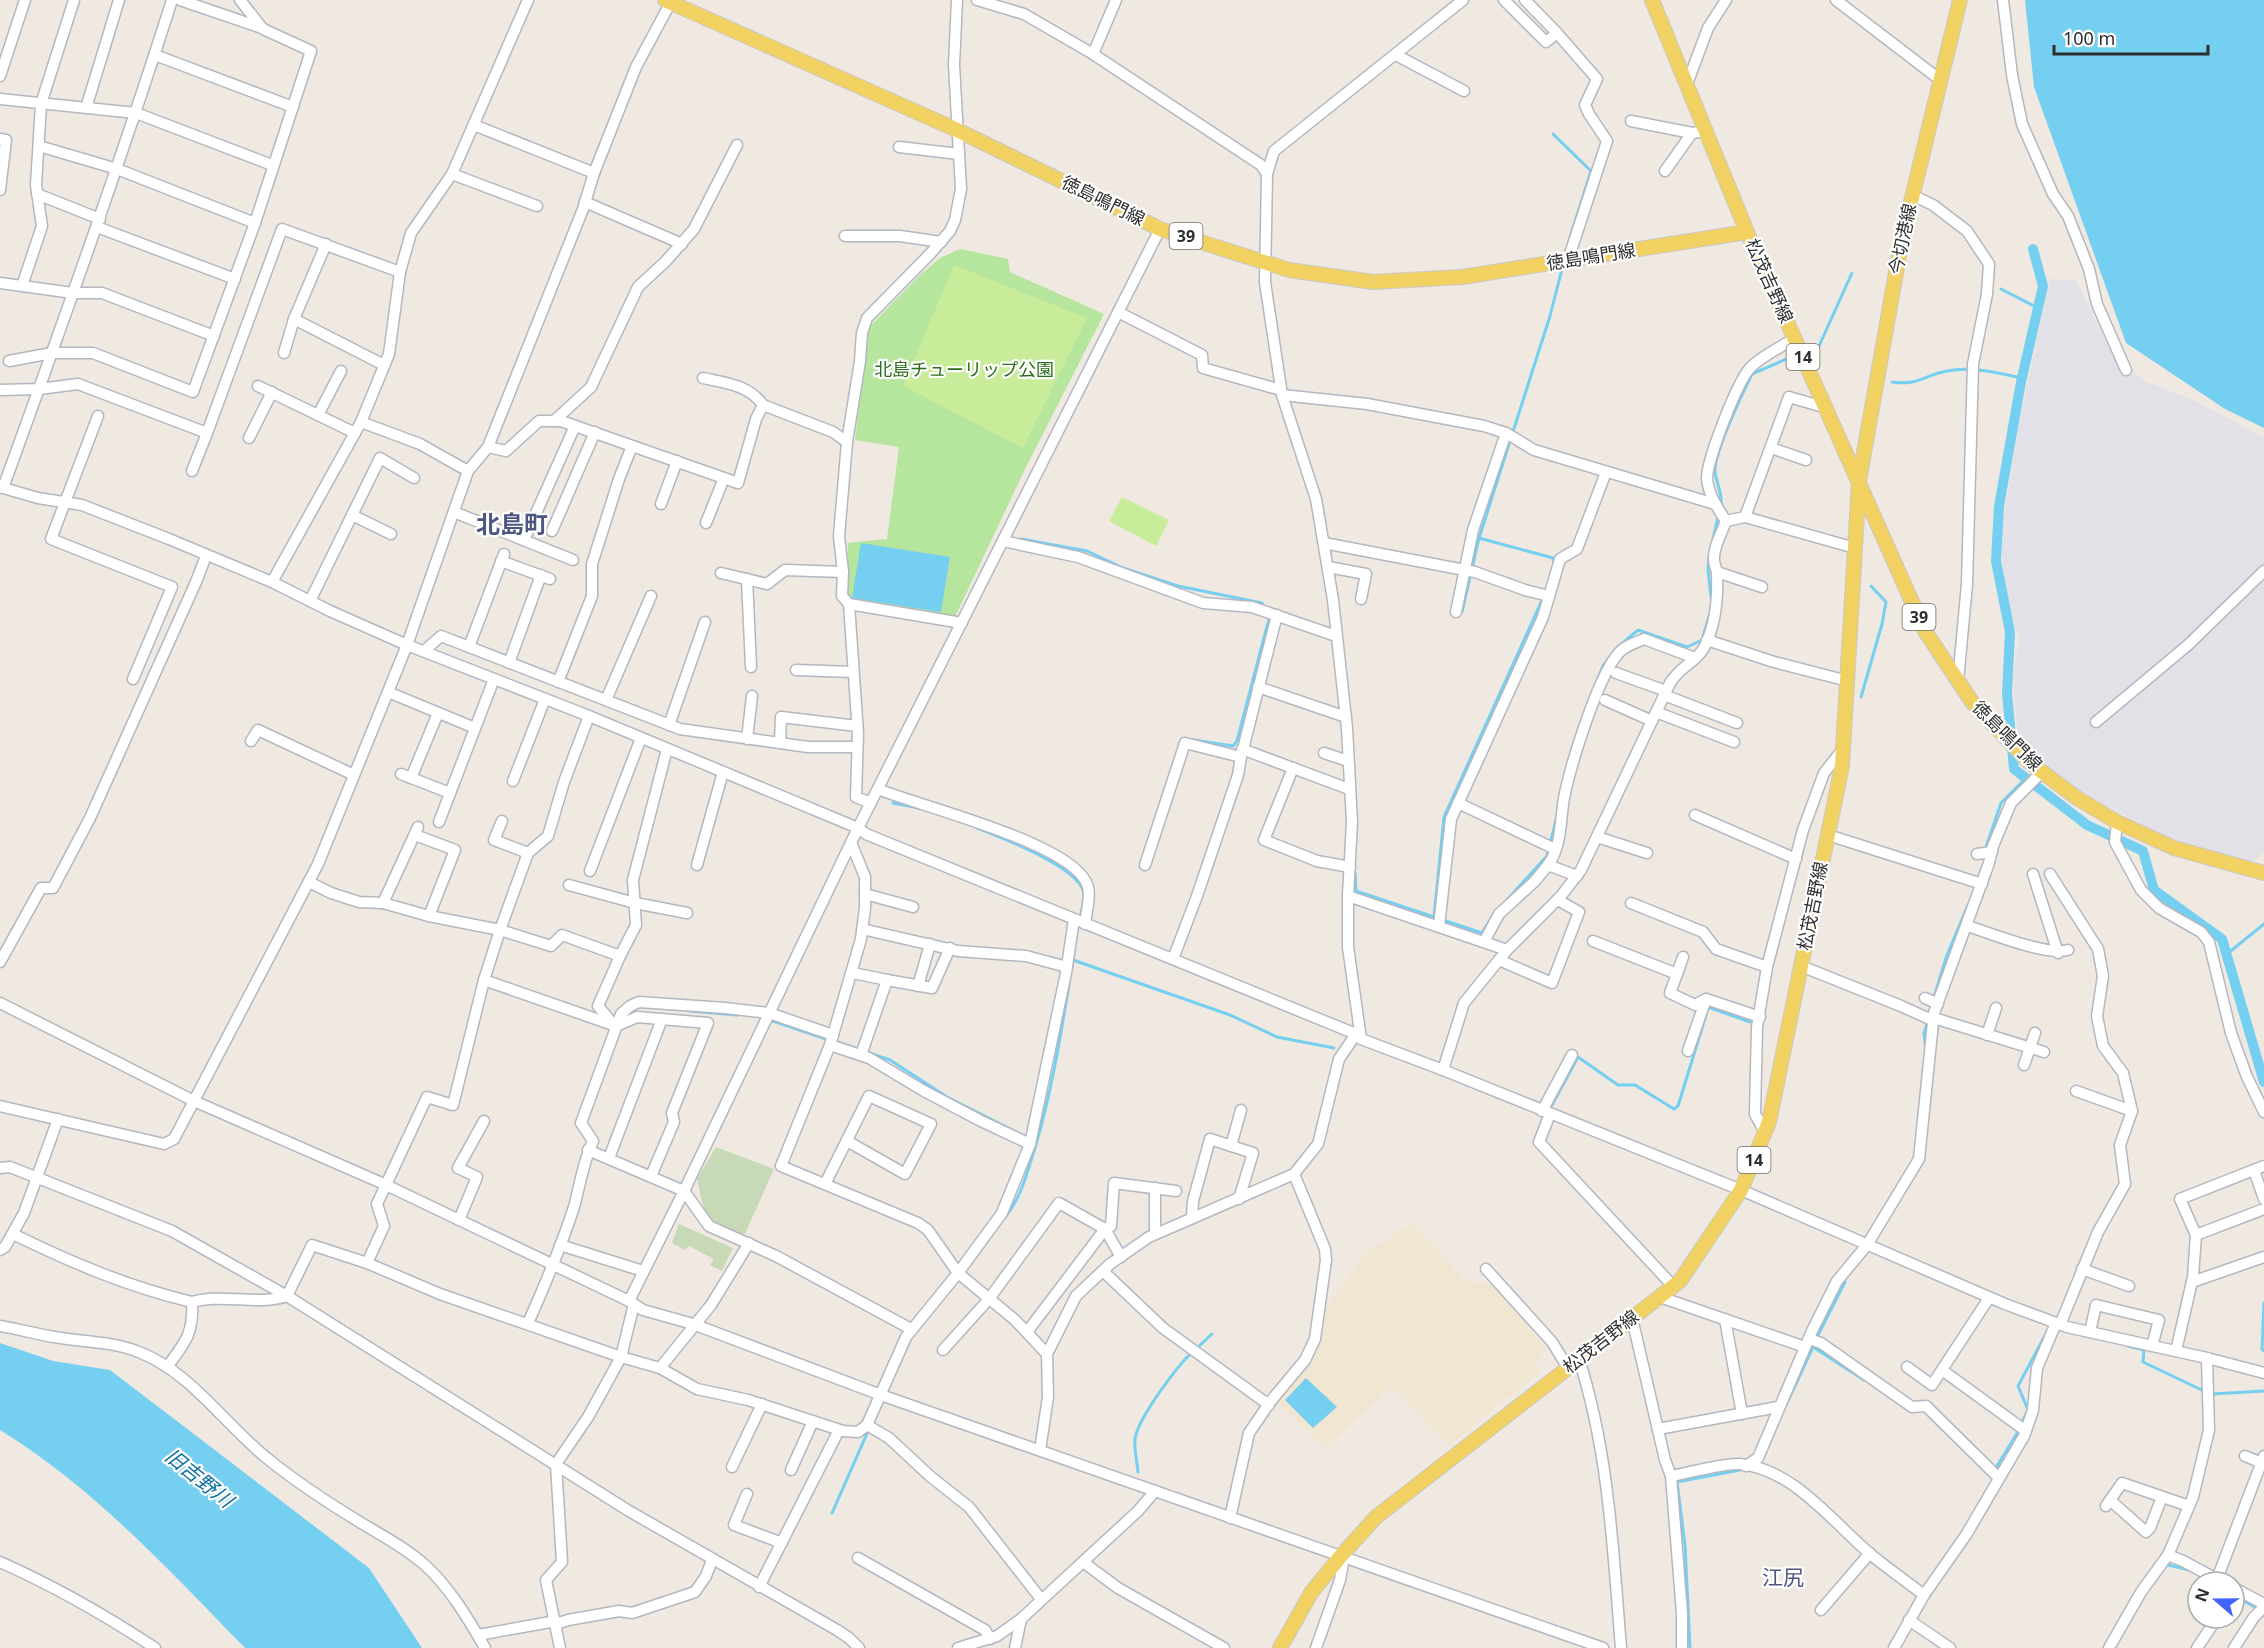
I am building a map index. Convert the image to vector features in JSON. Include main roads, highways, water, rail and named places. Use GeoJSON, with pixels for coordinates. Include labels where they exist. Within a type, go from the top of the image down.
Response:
{"type":"FeatureCollection","features":[{"type":"Feature","properties":{"kind":"main road","name":"松茂吉野線"},"geometry":{"type":"LineString","coordinates":[[1280,1648],[1311,1593],[1376,1517],[1680,1281],[1741,1190],[1772,1111],[1844,747],[1859,481],[1748,232],[1652,0]]}},
{"type":"Feature","properties":{"kind":"main road","name":"今切港線"},"geometry":{"type":"LineString","coordinates":[[1859,481],[1902,238],[1960,0]]}},
{"type":"Feature","properties":{"kind":"main road","name":"徳島鳴門線"},"geometry":{"type":"LineString","coordinates":[[669,1],[957,130],[1160,229],[1288,270],[1373,282],[1462,277],[1748,232]]}},
{"type":"Feature","properties":{"kind":"main road","name":"徳島鳴門線"},"geometry":{"type":"LineString","coordinates":[[1859,481],[1925,631],[1972,702],[2019,752],[2077,798],[2117,822],[2174,848],[2264,873]]}},
{"type":"Feature","properties":{"kind":"water"},"geometry":{"type":"Polygon","coordinates":[[[2025,0],[2264,0],[2264,428],[2225,409],[2126,343],[2034,87],[2025,0]]]}},
{"type":"Feature","properties":{"kind":"water"},"geometry":{"type":"Polygon","coordinates":[[[861,543],[950,557],[941,612],[852,598],[861,543]]]}},
{"type":"Feature","properties":{"kind":"water","name":"旧吉野川"},"geometry":{"type":"Polygon","coordinates":[[[0,1343],[53,1361],[110,1370],[369,1568],[422,1648],[245,1648],[159,1560],[98,1503],[67,1477],[0,1430],[0,1343]]]}},
{"type":"Feature","properties":{"kind":"water"},"geometry":{"type":"Polygon","coordinates":[[[1306,1378],[1337,1407],[1313,1428],[1285,1400],[1306,1378]]]}},
{"type":"Feature","properties":{"kind":"waterway"},"geometry":{"type":"LineString","coordinates":[[1553,134],[1591,171],[1569,241]]}},
{"type":"Feature","properties":{"kind":"waterway"},"geometry":{"type":"LineString","coordinates":[[2033,249],[2043,286],[2021,382],[1999,506],[1996,561],[2010,632],[2007,693],[2014,769],[2087,825],[2143,851],[2154,890],[2222,939],[2264,1082]]}},
{"type":"Feature","properties":{"kind":"waterway"},"geometry":{"type":"LineString","coordinates":[[1462,612],[1479,538],[1550,316],[1563,265]]}},
{"type":"Feature","properties":{"kind":"waterway"},"geometry":{"type":"LineString","coordinates":[[1804,352],[1819,346],[1852,273]]}},
{"type":"Feature","properties":{"kind":"waterway"},"geometry":{"type":"LineString","coordinates":[[2001,289],[2038,308]]}},
{"type":"Feature","properties":{"kind":"waterway"},"geometry":{"type":"LineString","coordinates":[[1721,507],[1715,471],[1716,462],[1730,422],[1752,374],[1798,354]]}},
{"type":"Feature","properties":{"kind":"waterway"},"geometry":{"type":"LineString","coordinates":[[1892,382],[1908,383],[1939,373],[1966,369],[2022,378]]}},
{"type":"Feature","properties":{"kind":"waterway"},"geometry":{"type":"LineString","coordinates":[[1713,539],[1718,517]]}},
{"type":"Feature","properties":{"kind":"waterway"},"geometry":{"type":"LineString","coordinates":[[1479,538],[1553,558],[1554,564]]}},
{"type":"Feature","properties":{"kind":"waterway"},"geometry":{"type":"LineString","coordinates":[[1021,539],[1087,551],[1123,568],[1178,586],[1262,603],[1264,609]]}},
{"type":"Feature","properties":{"kind":"waterway"},"geometry":{"type":"LineString","coordinates":[[1709,555],[1708,570],[1712,605]]}},
{"type":"Feature","properties":{"kind":"waterway"},"geometry":{"type":"LineString","coordinates":[[1861,697],[1886,602],[1871,586]]}},
{"type":"Feature","properties":{"kind":"waterway"},"geometry":{"type":"LineString","coordinates":[[1434,917],[1444,817],[1543,598]]}},
{"type":"Feature","properties":{"kind":"waterway"},"geometry":{"type":"LineString","coordinates":[[1194,740],[1233,746],[1237,741],[1269,620],[1267,615]]}},
{"type":"Feature","properties":{"kind":"waterway"},"geometry":{"type":"LineString","coordinates":[[1617,648],[1638,630],[1687,647],[1702,640],[1709,617]]}},
{"type":"Feature","properties":{"kind":"waterway"},"geometry":{"type":"LineString","coordinates":[[1598,678],[1609,658]]}},
{"type":"Feature","properties":{"kind":"waterway"},"geometry":{"type":"LineString","coordinates":[[1985,850],[2001,803],[2026,778]]}},
{"type":"Feature","properties":{"kind":"waterway"},"geometry":{"type":"LineString","coordinates":[[893,803],[919,808]]}},
{"type":"Feature","properties":{"kind":"waterway"},"geometry":{"type":"LineString","coordinates":[[1506,901],[1547,856],[1557,816]]}},
{"type":"Feature","properties":{"kind":"waterway"},"geometry":{"type":"LineString","coordinates":[[977,828],[1036,853],[1066,871],[1077,881],[1084,894],[1077,932]]}},
{"type":"Feature","properties":{"kind":"waterway"},"geometry":{"type":"LineString","coordinates":[[1355,873],[1356,891],[1437,918]]}},
{"type":"Feature","properties":{"kind":"waterway"},"geometry":{"type":"LineString","coordinates":[[1934,997],[1947,955],[1968,905]]}},
{"type":"Feature","properties":{"kind":"waterway"},"geometry":{"type":"LineString","coordinates":[[1443,920],[1482,933],[1495,912]]}},
{"type":"Feature","properties":{"kind":"waterway"},"geometry":{"type":"LineString","coordinates":[[2227,954],[2264,924]]}},
{"type":"Feature","properties":{"kind":"waterway"},"geometry":{"type":"LineString","coordinates":[[1072,963],[1073,960],[1230,1015],[1277,1037],[1334,1048]]}},
{"type":"Feature","properties":{"kind":"waterway"},"geometry":{"type":"LineString","coordinates":[[1006,1216],[1023,1183],[1041,1128],[1055,1067],[1069,984]]}},
{"type":"Feature","properties":{"kind":"waterway"},"geometry":{"type":"LineString","coordinates":[[1708,1009],[1708,1007],[1750,1022]]}},
{"type":"Feature","properties":{"kind":"waterway"},"geometry":{"type":"LineString","coordinates":[[690,1011],[737,1015]]}},
{"type":"Feature","properties":{"kind":"waterway"},"geometry":{"type":"LineString","coordinates":[[1552,1105],[1578,1057],[1618,1085],[1635,1085],[1674,1109],[1678,1106],[1706,1015]]}},
{"type":"Feature","properties":{"kind":"waterway"},"geometry":{"type":"LineString","coordinates":[[770,1020],[829,1040]]}},
{"type":"Feature","properties":{"kind":"waterway"},"geometry":{"type":"LineString","coordinates":[[1926,1050],[1924,1033],[1928,1021]]}},
{"type":"Feature","properties":{"kind":"waterway"},"geometry":{"type":"LineString","coordinates":[[835,1041],[860,1050]]}},
{"type":"Feature","properties":{"kind":"waterway"},"geometry":{"type":"LineString","coordinates":[[869,1053],[890,1060],[947,1097],[1022,1135]]}},
{"type":"Feature","properties":{"kind":"waterway"},"geometry":{"type":"LineString","coordinates":[[1816,1339],[1845,1282]]}},
{"type":"Feature","properties":{"kind":"waterway"},"geometry":{"type":"LineString","coordinates":[[2264,1303],[2262,1349],[2264,1351]]}},
{"type":"Feature","properties":{"kind":"waterway"},"geometry":{"type":"LineString","coordinates":[[2021,1424],[2028,1410],[2018,1386],[2049,1328]]}},
{"type":"Feature","properties":{"kind":"waterway"},"geometry":{"type":"LineString","coordinates":[[1196,1349],[1212,1334]]}},
{"type":"Feature","properties":{"kind":"waterway"},"geometry":{"type":"LineString","coordinates":[[1786,1405],[1814,1345]]}},
{"type":"Feature","properties":{"kind":"waterway"},"geometry":{"type":"LineString","coordinates":[[2128,1346],[2144,1350],[2143,1362],[2206,1392]]}},
{"type":"Feature","properties":{"kind":"waterway"},"geometry":{"type":"LineString","coordinates":[[1813,1347],[1864,1380]]}},
{"type":"Feature","properties":{"kind":"waterway"},"geometry":{"type":"LineString","coordinates":[[1138,1472],[1135,1443],[1138,1430],[1158,1394],[1191,1353]]}},
{"type":"Feature","properties":{"kind":"waterway"},"geometry":{"type":"LineString","coordinates":[[2212,1394],[2264,1391]]}},
{"type":"Feature","properties":{"kind":"waterway"},"geometry":{"type":"LineString","coordinates":[[832,1513],[869,1429]]}},
{"type":"Feature","properties":{"kind":"waterway"},"geometry":{"type":"LineString","coordinates":[[1994,1471],[2019,1430]]}},
{"type":"Feature","properties":{"kind":"waterway"},"geometry":{"type":"LineString","coordinates":[[1690,1648],[1685,1545],[1677,1482],[1745,1469]]}},
{"type":"Feature","properties":{"kind":"waterway"},"geometry":{"type":"LineString","coordinates":[[2168,1565],[2190,1570]]}},
{"type":"Feature","properties":{"kind":"waterway"},"geometry":{"type":"LineString","coordinates":[[2246,1602],[2258,1609]]}},
{"type":"Feature","properties":{"kind":"district","name":"北島町"},"geometry":{"type":"Point","coordinates":[512,525]}},
{"type":"Feature","properties":{"kind":"district","name":"江尻"},"geometry":{"type":"Point","coordinates":[1783,1578]}},
{"type":"Feature","properties":{"kind":"park label","name":"北島チューリップ公園"},"geometry":{"type":"Point","coordinates":[964,370]}}]}
